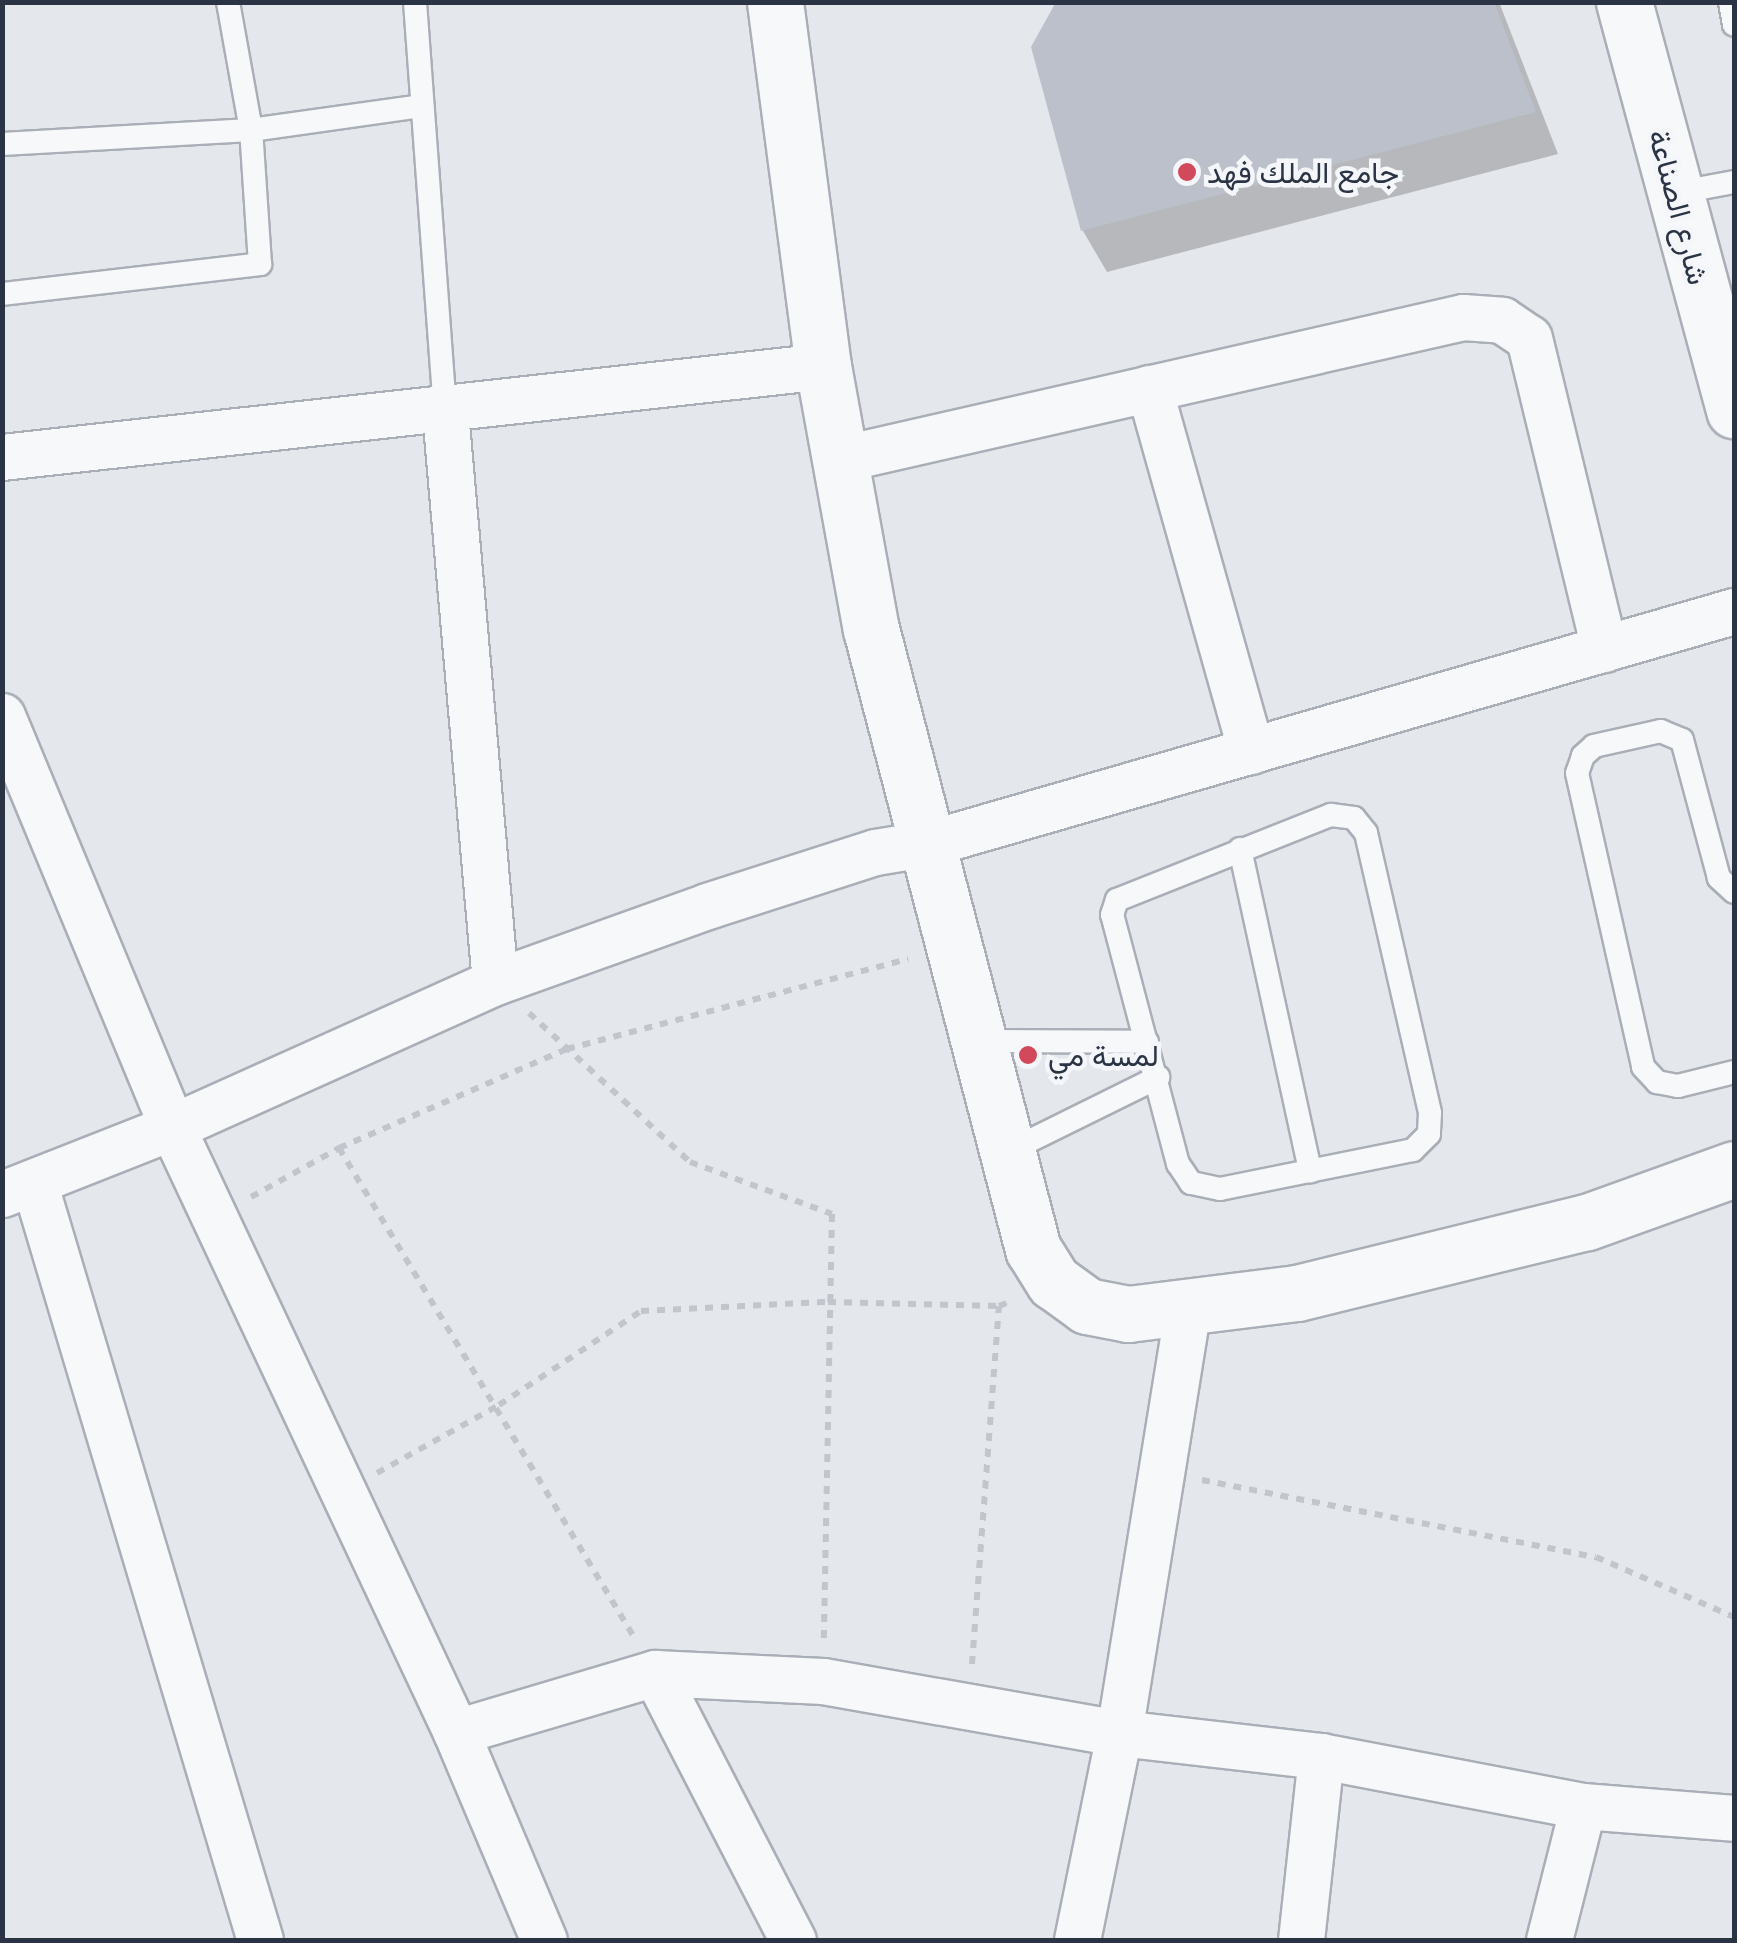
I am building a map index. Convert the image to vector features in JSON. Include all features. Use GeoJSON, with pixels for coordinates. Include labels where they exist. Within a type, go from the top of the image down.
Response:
{"type":"FeatureCollection","features":[{"type":"Feature","properties":{"kind":"street"},"geometry":{"type":"LineString","coordinates":[[775,2],[823,366],[872,629],[1033,1249],[1054,1282],[1087,1306],[1128,1314],[1297,1293],[1587,1222],[1734,1169]]}},
{"type":"Feature","properties":{"kind":"street","name":"شارع الصناعة"},"geometry":{"type":"LineString","coordinates":[[1624,2],[1734,410]]}},
{"type":"Feature","properties":{"kind":"street"},"geometry":{"type":"LineString","coordinates":[[840,459],[1463,317],[1502,320],[1530,338],[1604,649]]}},
{"type":"Feature","properties":{"kind":"street"},"geometry":{"type":"LineString","coordinates":[[2,457],[444,412],[823,366]]}},
{"type":"Feature","properties":{"kind":"street"},"geometry":{"type":"LineString","coordinates":[[1149,388],[1251,751]]}},
{"type":"Feature","properties":{"kind":"street"},"geometry":{"type":"LineString","coordinates":[[444,412],[495,982]]}},
{"type":"Feature","properties":{"kind":"street"},"geometry":{"type":"LineString","coordinates":[[260,1940],[18,1188],[172,1127],[495,982],[876,852],[930,843],[1734,611]]}},
{"type":"Feature","properties":{"kind":"street"},"geometry":{"type":"LineString","coordinates":[[2,716],[172,1127],[456,1732],[544,1940]]}},
{"type":"Feature","properties":{"kind":"street"},"geometry":{"type":"LineString","coordinates":[[1077,1940],[1120,1733],[1188,1308]]}},
{"type":"Feature","properties":{"kind":"street"},"geometry":{"type":"LineString","coordinates":[[456,1732],[655,1672],[824,1681],[1120,1733],[1321,1756],[1582,1806],[1734,1818]]}},
{"type":"Feature","properties":{"kind":"street"},"geometry":{"type":"LineString","coordinates":[[655,1672],[793,1940]]}},
{"type":"Feature","properties":{"kind":"street"},"geometry":{"type":"LineString","coordinates":[[1301,1940],[1321,1756]]}},
{"type":"Feature","properties":{"kind":"street"},"geometry":{"type":"LineString","coordinates":[[1549,1940],[1582,1806]]}},
{"type":"Feature","properties":{"kind":"lane"},"geometry":{"type":"LineString","coordinates":[[2,294],[260,264],[251,130],[228,2]]}},
{"type":"Feature","properties":{"kind":"lane"},"geometry":{"type":"LineString","coordinates":[[414,2],[444,412]]}},
{"type":"Feature","properties":{"kind":"lane"},"geometry":{"type":"LineString","coordinates":[[1730,2],[1734,25]]}},
{"type":"Feature","properties":{"kind":"lane"},"geometry":{"type":"LineString","coordinates":[[2,144],[251,130],[422,106]]}},
{"type":"Feature","properties":{"kind":"lane"},"geometry":{"type":"LineString","coordinates":[[1675,193],[1734,182]]}},
{"type":"Feature","properties":{"kind":"lane"},"geometry":{"type":"LineString","coordinates":[[1734,892],[1719,878],[1682,740],[1661,732],[1594,746],[1583,756],[1577,773],[1642,1067],[1657,1082],[1678,1086],[1734,1072]]}},
{"type":"Feature","properties":{"kind":"lane"},"geometry":{"type":"LineString","coordinates":[[1331,815],[1354,818],[1366,833],[1430,1112],[1428,1134],[1413,1150],[1220,1189],[1192,1183],[1178,1164],[1147,1042],[1112,915],[1118,900],[1331,815]]}},
{"type":"Feature","properties":{"kind":"lane"},"geometry":{"type":"LineString","coordinates":[[1240,849],[1310,1171]]}},
{"type":"Feature","properties":{"kind":"lane"},"geometry":{"type":"LineString","coordinates":[[978,1041],[1147,1042]]}},
{"type":"Feature","properties":{"kind":"lane"},"geometry":{"type":"LineString","coordinates":[[1007,1152],[1158,1077]]}},
{"type":"Feature","properties":{"kind":"path"},"geometry":{"type":"LineString","coordinates":[[215,1218],[339,1148],[567,1048],[953,947]]}},
{"type":"Feature","properties":{"kind":"path"},"geometry":{"type":"LineString","coordinates":[[567,1048],[690,1162],[832,1214],[824,1681]]}},
{"type":"Feature","properties":{"kind":"path"},"geometry":{"type":"LineString","coordinates":[[339,1148],[499,1405],[655,1672]]}},
{"type":"Feature","properties":{"kind":"path"},"geometry":{"type":"LineString","coordinates":[[342,1492],[499,1405],[641,1311],[828,1302],[999,1306],[1054,1282]]}},
{"type":"Feature","properties":{"kind":"path"},"geometry":{"type":"LineString","coordinates":[[970,1705],[999,1306]]}},
{"type":"Feature","properties":{"kind":"path"},"geometry":{"type":"LineString","coordinates":[[1162,1472],[1596,1557],[1734,1617]]}},
{"type":"Feature","properties":{"kind":"building","name":"جامع الملك فهد"},"geometry":{"type":"Polygon","coordinates":[[[1056,2],[1494,2],[1536,112],[1081,231],[1031,47],[1056,2]]]}},
{"type":"Feature","properties":{"kind":"place","name":"جامع الملك فهد"},"geometry":{"type":"Point","coordinates":[1187,172]}},
{"type":"Feature","properties":{"kind":"place","name":"لمسة مي"},"geometry":{"type":"Point","coordinates":[1028,1055]}}]}
